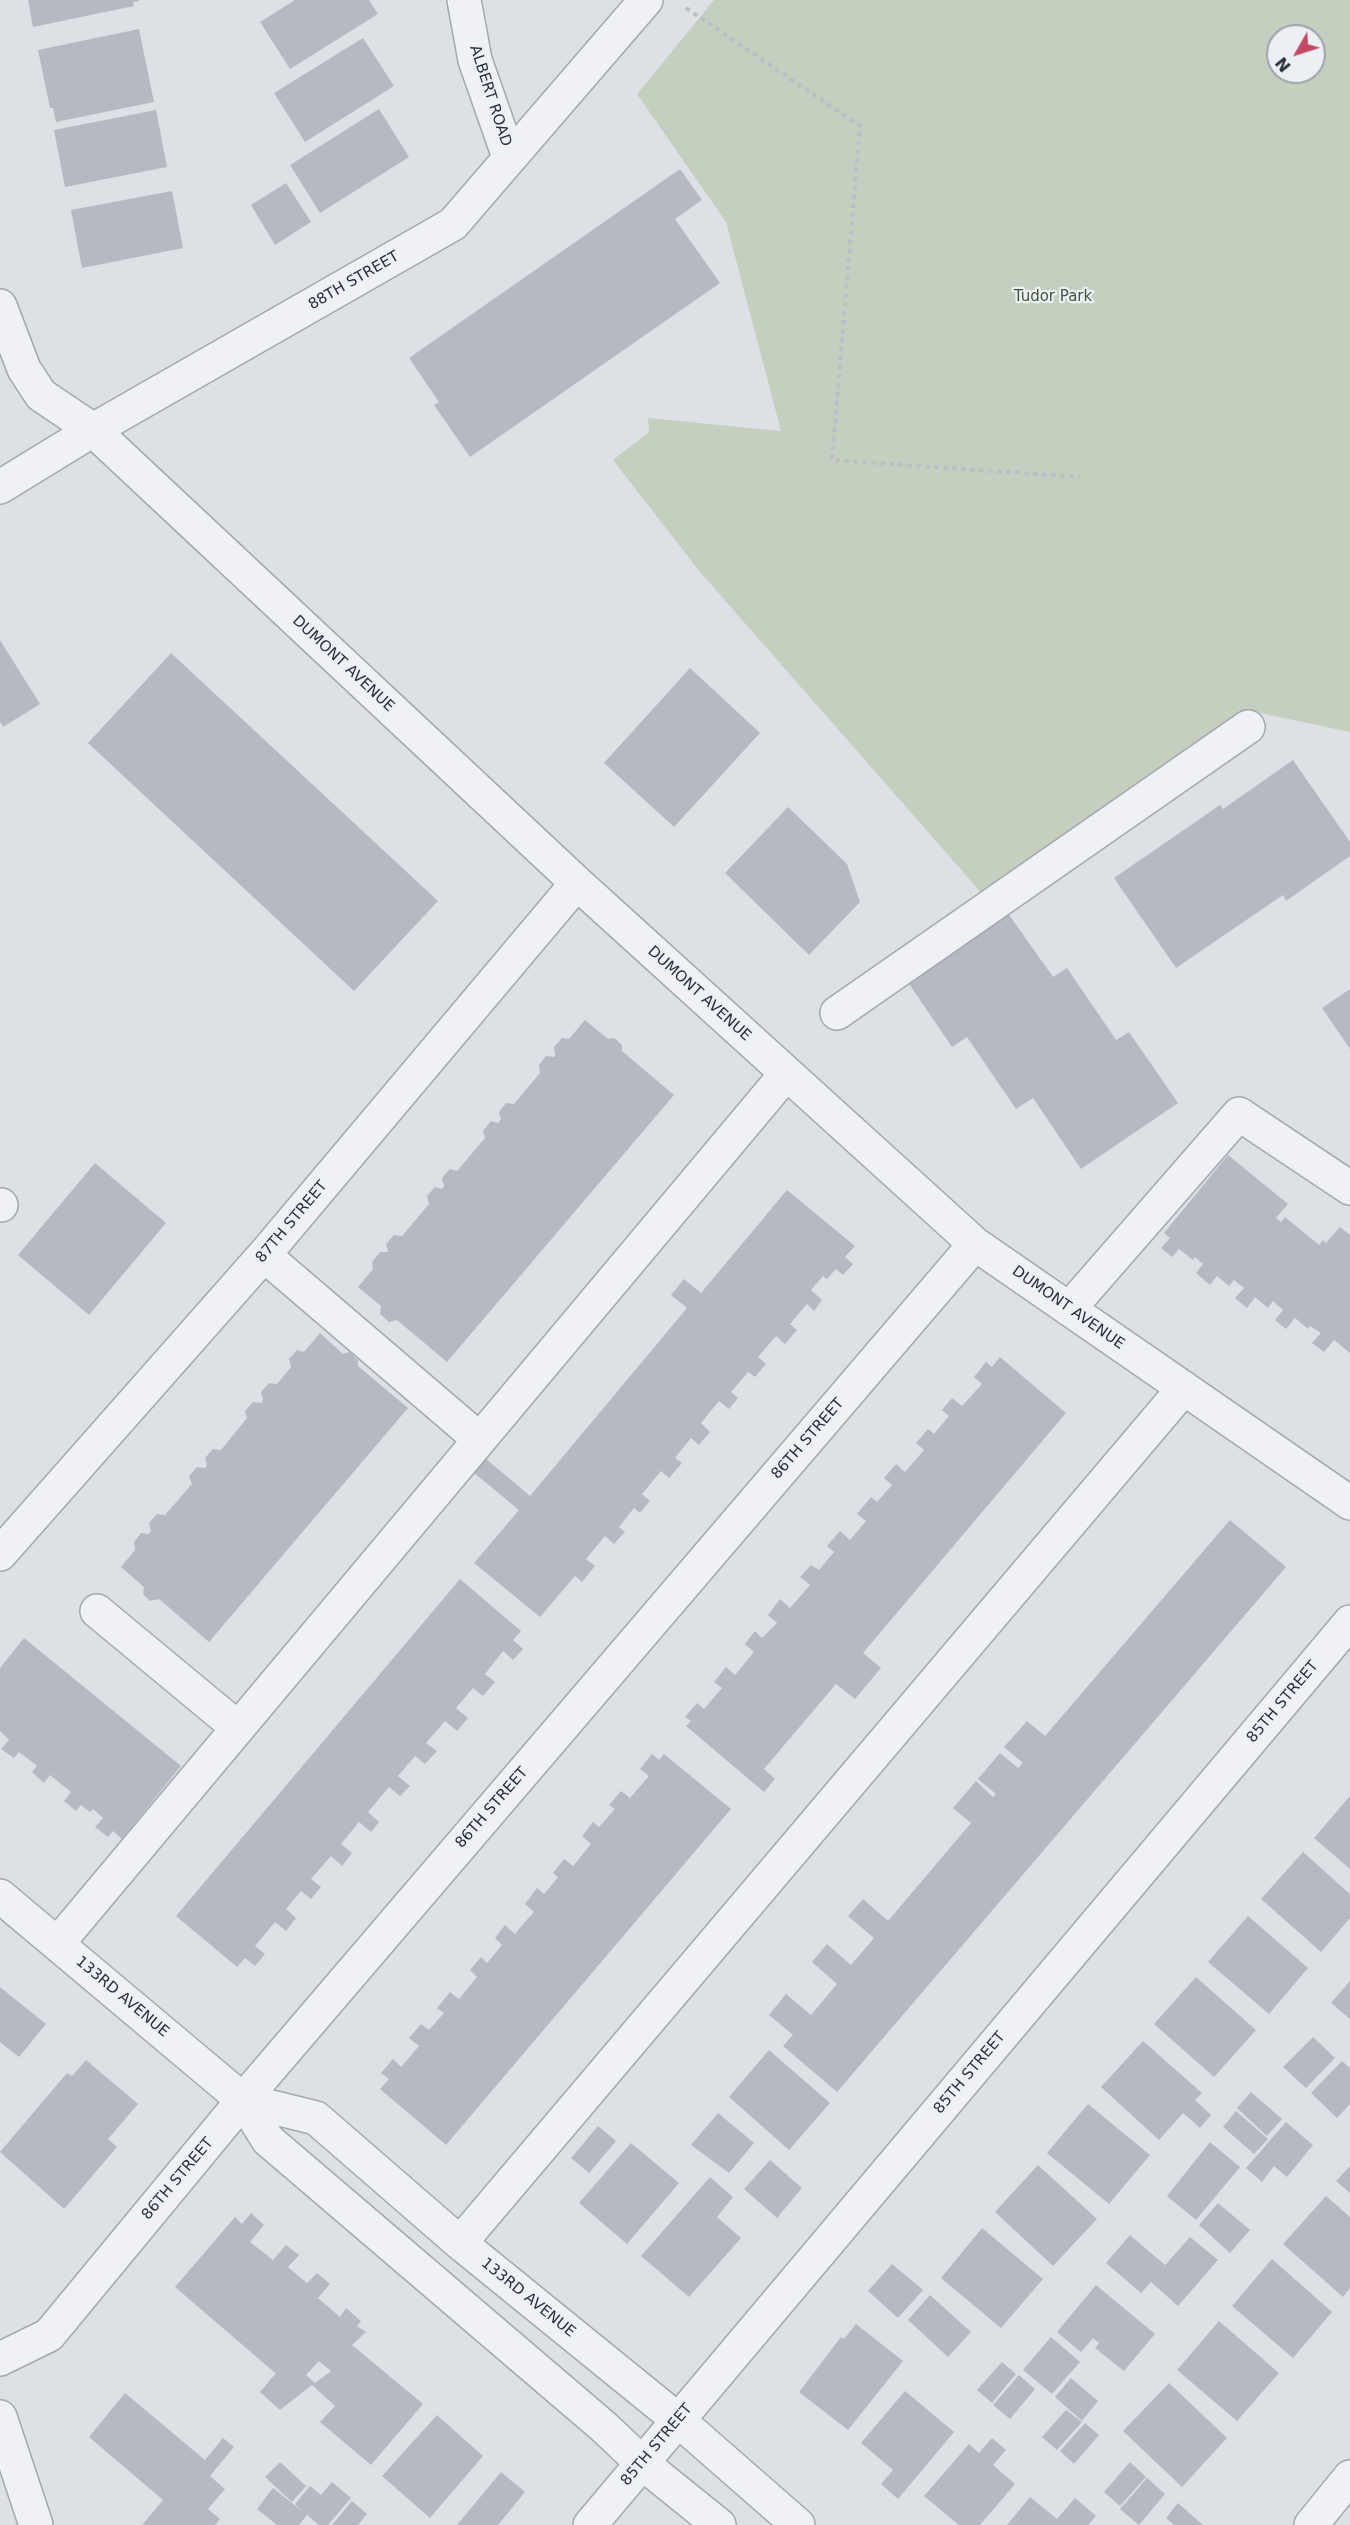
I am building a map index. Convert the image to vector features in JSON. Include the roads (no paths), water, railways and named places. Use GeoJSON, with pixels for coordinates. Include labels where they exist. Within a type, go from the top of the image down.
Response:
{"type":"FeatureCollection","features":[{"type":"Feature","properties":{"kind":"street","name":"ALBERT ROAD"},"geometry":{"type":"LineString","coordinates":[[464,0],[475,60],[509,157]]}},
{"type":"Feature","properties":{"kind":"street","name":"88TH STREET"},"geometry":{"type":"LineString","coordinates":[[0,487],[93,430],[453,224],[646,0]]}},
{"type":"Feature","properties":{"kind":"street","name":"DUMONT AVENUE"},"geometry":{"type":"LineString","coordinates":[[0,306],[24,369],[41,394],[93,430],[577,883],[975,1244],[1350,1503]]}},
{"type":"Feature","properties":{"kind":"street"},"geometry":{"type":"LineString","coordinates":[[837,1012],[1248,727]]}},
{"type":"Feature","properties":{"kind":"street","name":"87TH STREET"},"geometry":{"type":"LineString","coordinates":[[0,1554],[264,1255],[577,883]]}},
{"type":"Feature","properties":{"kind":"street"},"geometry":{"type":"LineString","coordinates":[[58,1943],[786,1074]]}},
{"type":"Feature","properties":{"kind":"street"},"geometry":{"type":"LineString","coordinates":[[1069,1309],[1239,1114],[1350,1188]]}},
{"type":"Feature","properties":{"kind":"street","name":"86TH STREET"},"geometry":{"type":"LineString","coordinates":[[0,2359],[49,2335],[243,2100],[975,1244]]}},
{"type":"Feature","properties":{"kind":"street"},"geometry":{"type":"LineString","coordinates":[[264,1255],[479,1440]]}},
{"type":"Feature","properties":{"kind":"street"},"geometry":{"type":"LineString","coordinates":[[460,2243],[1184,1388]]}},
{"type":"Feature","properties":{"kind":"street"},"geometry":{"type":"LineString","coordinates":[[97,1611],[238,1728]]}},
{"type":"Feature","properties":{"kind":"street","name":"85TH STREET"},"geometry":{"type":"LineString","coordinates":[[590,2525],[1350,1622]]}},
{"type":"Feature","properties":{"kind":"street","name":"133RD AVENUE"},"geometry":{"type":"LineString","coordinates":[[0,1896],[243,2100],[268,2140],[604,2427],[642,2463],[719,2525]]}},
{"type":"Feature","properties":{"kind":"street","name":"133RD AVENUE"},"geometry":{"type":"LineString","coordinates":[[243,2100],[316,2118],[460,2243],[678,2420],[798,2525]]}},
{"type":"Feature","properties":{"kind":"street"},"geometry":{"type":"LineString","coordinates":[[0,2417],[36,2525]]}},
{"type":"Feature","properties":{"kind":"street"},"geometry":{"type":"LineString","coordinates":[[1311,2525],[1350,2477]]}},
{"type":"Feature","properties":{"kind":"park label","name":"Tudor Park"},"geometry":{"type":"Point","coordinates":[1053,297]}}]}
